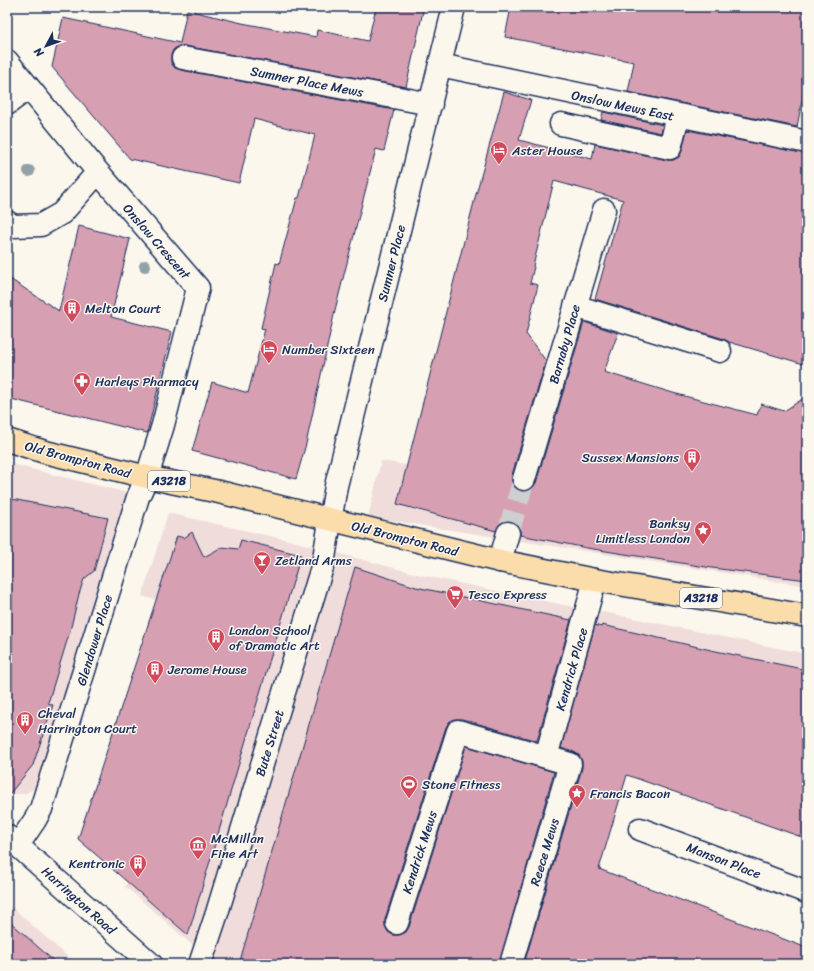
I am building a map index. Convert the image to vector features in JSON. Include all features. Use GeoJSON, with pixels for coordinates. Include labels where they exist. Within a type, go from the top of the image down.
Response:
{"type":"FeatureCollection","features":[{"type":"Feature","properties":{"kind":"main road","name":"Old Brompton Road"},"geometry":{"type":"LineString","coordinates":[[7,440],[45,452],[147,477],[219,492],[500,561],[596,580],[807,616]]}},
{"type":"Feature","properties":{"kind":"street","name":"Sumner Place"},"geometry":{"type":"LineString","coordinates":[[331,520],[338,478],[454,7]]}},
{"type":"Feature","properties":{"kind":"street","name":"Sumner Place Mews"},"geometry":{"type":"LineString","coordinates":[[183,58],[431,104]]}},
{"type":"Feature","properties":{"kind":"street","name":"Onslow Crescent"},"geometry":{"type":"LineString","coordinates":[[7,61],[98,172],[198,288],[163,425],[147,477]]}},
{"type":"Feature","properties":{"kind":"street","name":"Onslow Mews East"},"geometry":{"type":"LineString","coordinates":[[440,65],[807,142]]}},
{"type":"Feature","properties":{"kind":"street"},"geometry":{"type":"LineString","coordinates":[[7,104],[28,88]]}},
{"type":"Feature","properties":{"kind":"street"},"geometry":{"type":"LineString","coordinates":[[561,124],[670,148],[678,116]]}},
{"type":"Feature","properties":{"kind":"street"},"geometry":{"type":"LineString","coordinates":[[7,222],[13,226],[41,225],[62,213],[98,172]]}},
{"type":"Feature","properties":{"kind":"street","name":"Barnaby Place"},"geometry":{"type":"LineString","coordinates":[[524,479],[604,210]]}},
{"type":"Feature","properties":{"kind":"street"},"geometry":{"type":"LineString","coordinates":[[575,306],[720,351]]}},
{"type":"Feature","properties":{"kind":"street","name":"Glendower Place"},"geometry":{"type":"LineString","coordinates":[[12,841],[35,820],[41,809],[138,497],[147,477]]}},
{"type":"Feature","properties":{"kind":"street","name":"Bute Street"},"geometry":{"type":"LineString","coordinates":[[200,964],[217,913],[323,564],[331,520]]}},
{"type":"Feature","properties":{"kind":"street"},"geometry":{"type":"LineString","coordinates":[[500,561],[508,533]]}},
{"type":"Feature","properties":{"kind":"street","name":"Kendrick Place"},"geometry":{"type":"LineString","coordinates":[[546,757],[596,580]]}},
{"type":"Feature","properties":{"kind":"street","name":"Kendrick Mews"},"geometry":{"type":"LineString","coordinates":[[397,923],[458,731],[546,757]]}},
{"type":"Feature","properties":{"kind":"street","name":"Reece Mews"},"geometry":{"type":"LineString","coordinates":[[511,964],[570,764],[546,757]]}},
{"type":"Feature","properties":{"kind":"street","name":"Manson Place"},"geometry":{"type":"LineString","coordinates":[[640,829],[807,892]]}},
{"type":"Feature","properties":{"kind":"street","name":"Harrington Road"},"geometry":{"type":"LineString","coordinates":[[12,841],[151,964]]}},
{"type":"Feature","properties":{"kind":"shaded area"},"geometry":{"type":"Polygon","coordinates":[[[381,461],[807,529],[807,586],[368,517],[381,461]]]}},
{"type":"Feature","properties":{"kind":"shaded area"},"geometry":{"type":"Polygon","coordinates":[[[7,463],[128,493],[38,787],[24,794],[7,794],[7,463]]]}},
{"type":"Feature","properties":{"kind":"shaded area"},"geometry":{"type":"Polygon","coordinates":[[[168,513],[288,540],[421,575],[583,609],[554,704],[412,660],[277,964],[214,964],[125,886],[128,882],[215,618],[142,596],[168,513]]]}},
{"type":"Feature","properties":{"kind":"shaded area"},"geometry":{"type":"Polygon","coordinates":[[[594,610],[807,654],[807,732],[569,695],[594,610]]]}},
{"type":"Feature","properties":{"kind":"shaded area"},"geometry":{"type":"Polygon","coordinates":[[[7,903],[76,964],[7,964],[7,903]]]}},
{"type":"Feature","properties":{"kind":"building"},"geometry":{"type":"Polygon","coordinates":[[[376,7],[424,7],[406,87],[185,46],[178,46],[173,50],[171,55],[171,63],[175,68],[181,70],[394,110],[384,151],[376,149],[335,310],[306,444],[296,479],[192,451],[212,382],[248,393],[265,329],[261,328],[276,263],[279,264],[297,198],[299,198],[315,135],[254,119],[239,183],[130,159],[52,67],[63,18],[180,43],[187,10],[242,23],[316,37],[317,30],[368,41],[376,7]]]}},
{"type":"Feature","properties":{"kind":"building"},"geometry":{"type":"Polygon","coordinates":[[[511,7],[807,7],[807,75],[797,127],[628,92],[634,62],[505,37],[511,7]]]}},
{"type":"Feature","properties":{"kind":"building"},"geometry":{"type":"Polygon","coordinates":[[[504,92],[531,100],[519,140],[592,159],[595,144],[667,160],[673,160],[679,157],[682,151],[687,130],[807,154],[807,365],[729,342],[724,339],[595,299],[623,200],[554,181],[533,266],[530,283],[538,285],[526,334],[546,361],[512,475],[512,482],[515,487],[521,491],[527,491],[536,483],[584,322],[618,333],[604,372],[673,393],[757,415],[761,404],[784,411],[807,396],[807,580],[712,568],[587,548],[520,535],[520,530],[517,525],[511,521],[505,521],[500,524],[496,531],[397,504],[475,198],[504,92]]]}},
{"type":"Feature","properties":{"kind":"building"},"geometry":{"type":"Polygon","coordinates":[[[603,112],[663,125],[661,133],[601,120],[603,112]]]}},
{"type":"Feature","properties":{"kind":"building","name":"Melton Court"},"geometry":{"type":"Polygon","coordinates":[[[79,226],[130,239],[111,317],[172,332],[147,433],[7,398],[7,277],[59,311],[79,226]]]}},
{"type":"Feature","properties":{"kind":"building"},"geometry":{"type":"Polygon","coordinates":[[[7,498],[108,518],[94,571],[84,579],[79,594],[70,631],[48,703],[53,705],[33,765],[7,797],[7,498]]]}},
{"type":"Feature","properties":{"kind":"building"},"geometry":{"type":"Polygon","coordinates":[[[192,532],[204,557],[222,547],[238,549],[241,540],[301,555],[188,935],[78,839],[177,536],[184,538],[192,532]]]}},
{"type":"Feature","properties":{"kind":"building"},"geometry":{"type":"Polygon","coordinates":[[[355,567],[416,587],[571,620],[537,741],[462,719],[455,719],[449,722],[446,727],[385,919],[385,926],[388,932],[393,935],[400,935],[406,932],[409,927],[466,746],[554,772],[499,964],[239,964],[355,567]]]}},
{"type":"Feature","properties":{"kind":"building"},"geometry":{"type":"Polygon","coordinates":[[[595,625],[601,627],[602,625],[807,670],[807,839],[627,775],[599,869],[807,948],[807,964],[524,964],[582,768],[582,761],[579,755],[561,748],[595,625]]]}},
{"type":"Feature","properties":{"kind":"building"},"geometry":{"type":"Polygon","coordinates":[[[7,919],[57,964],[7,964],[7,919]]]}},
{"type":"Feature","properties":{"kind":"tunnel"},"geometry":{"type":"LineString","coordinates":[[508,533],[524,479]]}},
{"type":"Feature","properties":{"kind":"place","name":"Aster House"},"geometry":{"type":"Point","coordinates":[499,165]}},
{"type":"Feature","properties":{"kind":"place","name":"Melton Court"},"geometry":{"type":"Point","coordinates":[72,323]}},
{"type":"Feature","properties":{"kind":"place","name":"Number Sixteen"},"geometry":{"type":"Point","coordinates":[269,364]}},
{"type":"Feature","properties":{"kind":"place","name":"Harleys Pharmacy"},"geometry":{"type":"Point","coordinates":[82,396]}},
{"type":"Feature","properties":{"kind":"place","name":"Sussex Mansions"},"geometry":{"type":"Point","coordinates":[692,472]}},
{"type":"Feature","properties":{"kind":"place","name":"Banksy Limitless London"},"geometry":{"type":"Point","coordinates":[703,545]}},
{"type":"Feature","properties":{"kind":"place","name":"Zetland Arms"},"geometry":{"type":"Point","coordinates":[262,575]}},
{"type":"Feature","properties":{"kind":"place","name":"Tesco Express"},"geometry":{"type":"Point","coordinates":[455,609]}},
{"type":"Feature","properties":{"kind":"place","name":"London School of Dramatic Art"},"geometry":{"type":"Point","coordinates":[216,652]}},
{"type":"Feature","properties":{"kind":"place","name":"Jerome House"},"geometry":{"type":"Point","coordinates":[155,684]}},
{"type":"Feature","properties":{"kind":"place","name":"Cheval Harrington Court"},"geometry":{"type":"Point","coordinates":[25,735]}},
{"type":"Feature","properties":{"kind":"place","name":"Stone Fitness"},"geometry":{"type":"Point","coordinates":[409,799]}},
{"type":"Feature","properties":{"kind":"place","name":"Francis Bacon"},"geometry":{"type":"Point","coordinates":[577,808]}},
{"type":"Feature","properties":{"kind":"place","name":"McMillan Fine Art"},"geometry":{"type":"Point","coordinates":[198,860]}},
{"type":"Feature","properties":{"kind":"place","name":"Kentronic"},"geometry":{"type":"Point","coordinates":[138,878]}}]}
